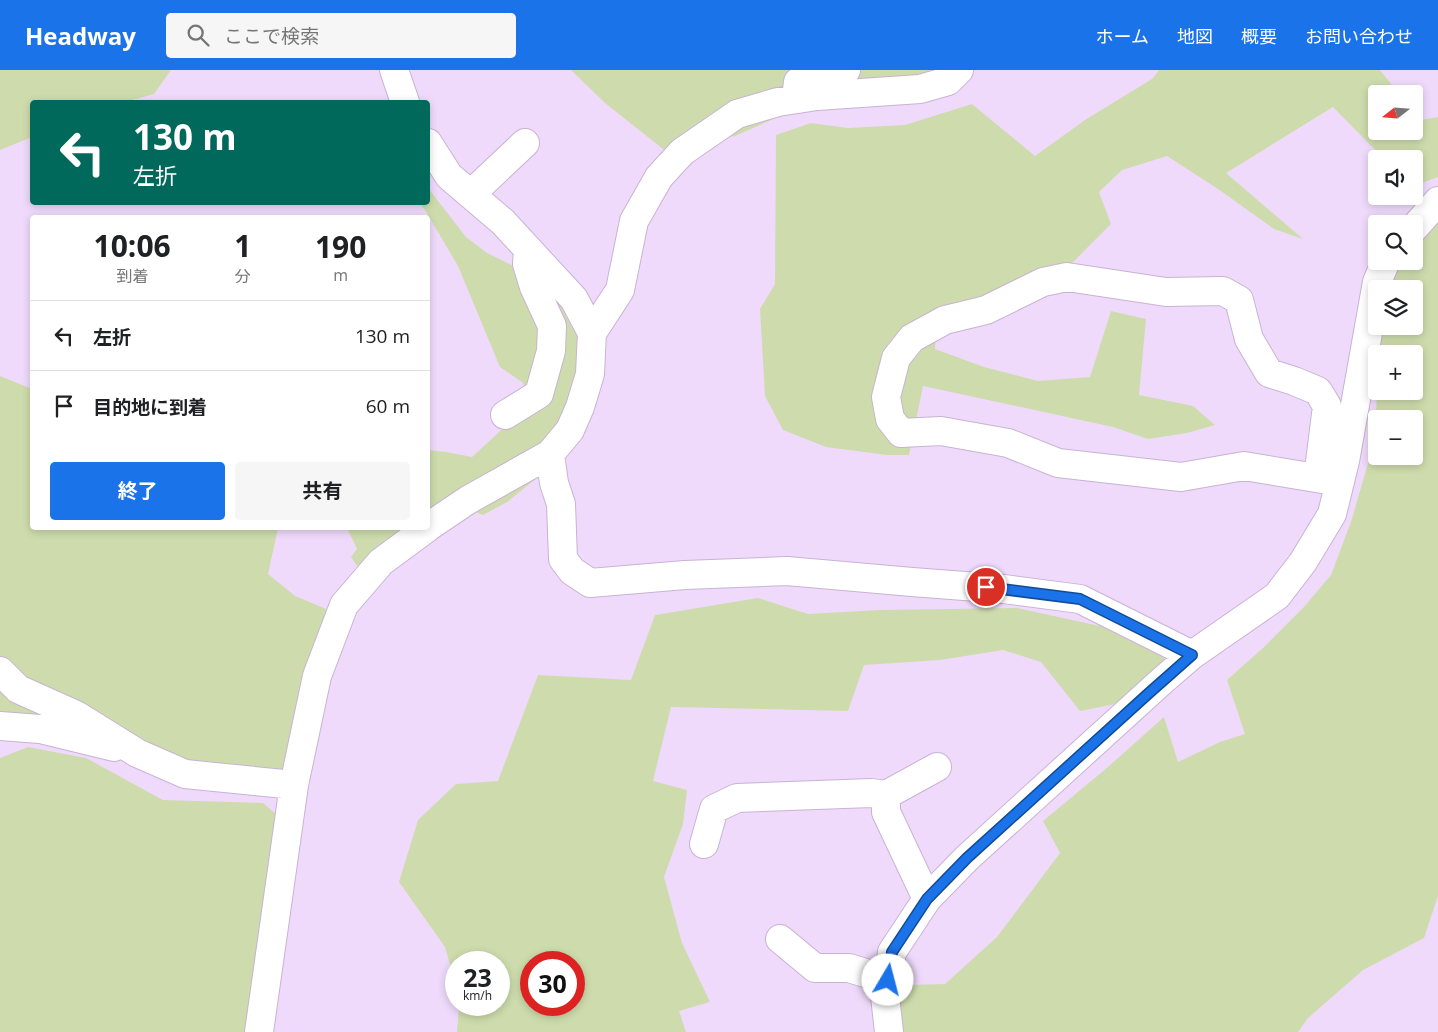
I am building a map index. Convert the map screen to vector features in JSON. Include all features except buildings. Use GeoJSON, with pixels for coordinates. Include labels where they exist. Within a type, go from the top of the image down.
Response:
{"type":"FeatureCollection","features":[{"type":"Feature","properties":{"kind":"street"},"geometry":{"type":"LineString","coordinates":[[394,70],[404,100]]}},
{"type":"Feature","properties":{"kind":"street"},"geometry":{"type":"LineString","coordinates":[[796,99],[798,82],[807,76],[844,72],[846,70]]}},
{"type":"Feature","properties":{"kind":"street"},"geometry":{"type":"LineString","coordinates":[[430,525],[468,500],[550,454],[570,430],[580,407],[590,374],[592,333],[620,290],[634,220],[659,177],[682,152],[737,114],[778,102],[817,96],[920,89],[948,81],[959,70]]}},
{"type":"Feature","properties":{"kind":"street"},"geometry":{"type":"LineString","coordinates":[[471,194],[525,143]]}},
{"type":"Feature","properties":{"kind":"street"},"geometry":{"type":"LineString","coordinates":[[430,146],[449,176],[504,222],[574,299],[592,333]]}},
{"type":"Feature","properties":{"kind":"street"},"geometry":{"type":"LineString","coordinates":[[1423,218],[1438,201]]}},
{"type":"Feature","properties":{"kind":"street"},"geometry":{"type":"LineString","coordinates":[[505,415],[539,394],[551,351],[552,326],[532,280],[527,264],[528,250]]}},
{"type":"Feature","properties":{"kind":"street"},"geometry":{"type":"LineString","coordinates":[[1329,480],[1377,282],[1382,270]]}},
{"type":"Feature","properties":{"kind":"street"},"geometry":{"type":"LineString","coordinates":[[889,1032],[885,996],[892,952],[927,899],[967,858],[1156,686],[1192,655],[1277,596],[1303,562],[1332,514],[1327,406],[1318,390],[1268,373],[1249,339],[1239,300],[1223,291],[1166,292],[1068,277],[1043,282],[986,310],[945,320],[912,338],[896,358],[886,397],[890,420],[901,433],[942,431],[1008,443],[1058,463],[1181,477],[1244,466],[1329,480]]}},
{"type":"Feature","properties":{"kind":"street"},"geometry":{"type":"LineString","coordinates":[[550,454],[554,483],[561,504],[563,559],[572,571],[590,583],[685,575],[787,571],[1004,589],[1080,599],[1192,655]]}},
{"type":"Feature","properties":{"kind":"street"},"geometry":{"type":"LineString","coordinates":[[259,1032],[294,785],[317,676],[344,605],[381,562],[423,530]]}},
{"type":"Feature","properties":{"kind":"street"},"geometry":{"type":"LineString","coordinates":[[0,671],[18,689],[76,715],[137,753],[186,774],[294,785]]}},
{"type":"Feature","properties":{"kind":"street"},"geometry":{"type":"LineString","coordinates":[[0,726],[40,729],[137,753]]}},
{"type":"Feature","properties":{"kind":"street"},"geometry":{"type":"LineString","coordinates":[[704,844],[714,809],[737,798],[871,793],[886,795],[936,767]]}},
{"type":"Feature","properties":{"kind":"street"},"geometry":{"type":"LineString","coordinates":[[886,795],[886,812],[927,899]]}},
{"type":"Feature","properties":{"kind":"street"},"geometry":{"type":"LineString","coordinates":[[780,939],[815,968],[849,968],[888,980]]}},
{"type":"Feature","properties":{"kind":"green space"},"geometry":{"type":"Polygon","coordinates":[[[0,70],[171,70],[154,94],[132,100],[30,100],[30,138],[0,150],[0,70]]]}},
{"type":"Feature","properties":{"kind":"green space"},"geometry":{"type":"Polygon","coordinates":[[[571,70],[949,70],[805,105],[735,136],[663,149],[605,103],[571,70]]]}},
{"type":"Feature","properties":{"kind":"green space"},"geometry":{"type":"Polygon","coordinates":[[[1159,70],[1380,70],[1392,85],[1368,85],[1368,140],[1423,140],[1423,120],[1438,117],[1438,177],[1423,183],[1423,150],[1375,150],[1333,107],[1226,173],[1303,239],[1274,229],[1167,156],[1122,170],[1099,192],[1111,224],[1068,267],[936,328],[935,349],[984,367],[1038,381],[1090,377],[1111,311],[1146,319],[1139,395],[1193,406],[1215,425],[1187,433],[1148,439],[1113,427],[923,386],[909,455],[887,455],[826,447],[783,430],[765,396],[760,309],[775,284],[776,135],[811,123],[848,128],[905,125],[972,104],[1035,156],[1085,120],[1152,79],[1159,70]]]}},
{"type":"Feature","properties":{"kind":"green space"},"geometry":{"type":"Polygon","coordinates":[[[430,191],[466,237],[487,253],[538,278],[559,303],[583,348],[553,465],[507,502],[483,515],[459,506],[430,523],[430,450],[472,457],[532,399],[522,382],[500,367],[458,266],[430,218],[430,215],[421,205],[430,205],[430,191]]]}},
{"type":"Feature","properties":{"kind":"green space"},"geometry":{"type":"Polygon","coordinates":[[[1438,216],[1438,896],[1424,938],[1363,970],[1308,1018],[1298,1032],[883,1032],[883,1005],[903,985],[945,984],[997,937],[1060,853],[1043,821],[1164,717],[1178,762],[1220,742],[1245,734],[1227,680],[1263,648],[1303,608],[1331,575],[1351,522],[1368,463],[1368,465],[1423,465],[1423,410],[1376,410],[1377,400],[1423,400],[1423,345],[1379,345],[1379,335],[1423,335],[1423,280],[1391,280],[1395,270],[1423,270],[1423,232],[1438,216]]]}},
{"type":"Feature","properties":{"kind":"green space"},"geometry":{"type":"Polygon","coordinates":[[[0,376],[30,388],[30,530],[278,530],[268,574],[295,596],[338,614],[285,777],[183,762],[130,738],[0,665],[0,376]]]}},
{"type":"Feature","properties":{"kind":"green space"},"geometry":{"type":"Polygon","coordinates":[[[348,530],[419,530],[363,574],[351,557],[357,549],[348,530]]]}},
{"type":"Feature","properties":{"kind":"green space"},"geometry":{"type":"Polygon","coordinates":[[[758,598],[808,614],[880,610],[1017,608],[1123,631],[1165,659],[1125,702],[1080,711],[1041,662],[1003,650],[940,660],[864,665],[848,711],[671,707],[653,781],[687,790],[683,824],[664,877],[682,943],[710,1002],[679,1011],[686,1032],[457,1032],[458,1016],[510,1016],[510,951],[446,951],[399,882],[418,820],[456,784],[498,781],[538,675],[631,680],[655,615],[758,598]]]}},
{"type":"Feature","properties":{"kind":"green space"},"geometry":{"type":"Polygon","coordinates":[[[0,687],[98,740],[0,734],[0,687]]]}},
{"type":"Feature","properties":{"kind":"green space"},"geometry":{"type":"Polygon","coordinates":[[[28,747],[86,758],[163,800],[263,803],[276,814],[250,1032],[0,1032],[0,758],[28,747]]]}},
{"type":"Feature","properties":{"kind":"route"},"geometry":{"type":"LineString","coordinates":[[888,980],[892,952],[927,899],[967,858],[1192,655],[1080,599],[986,587]]}}]}
